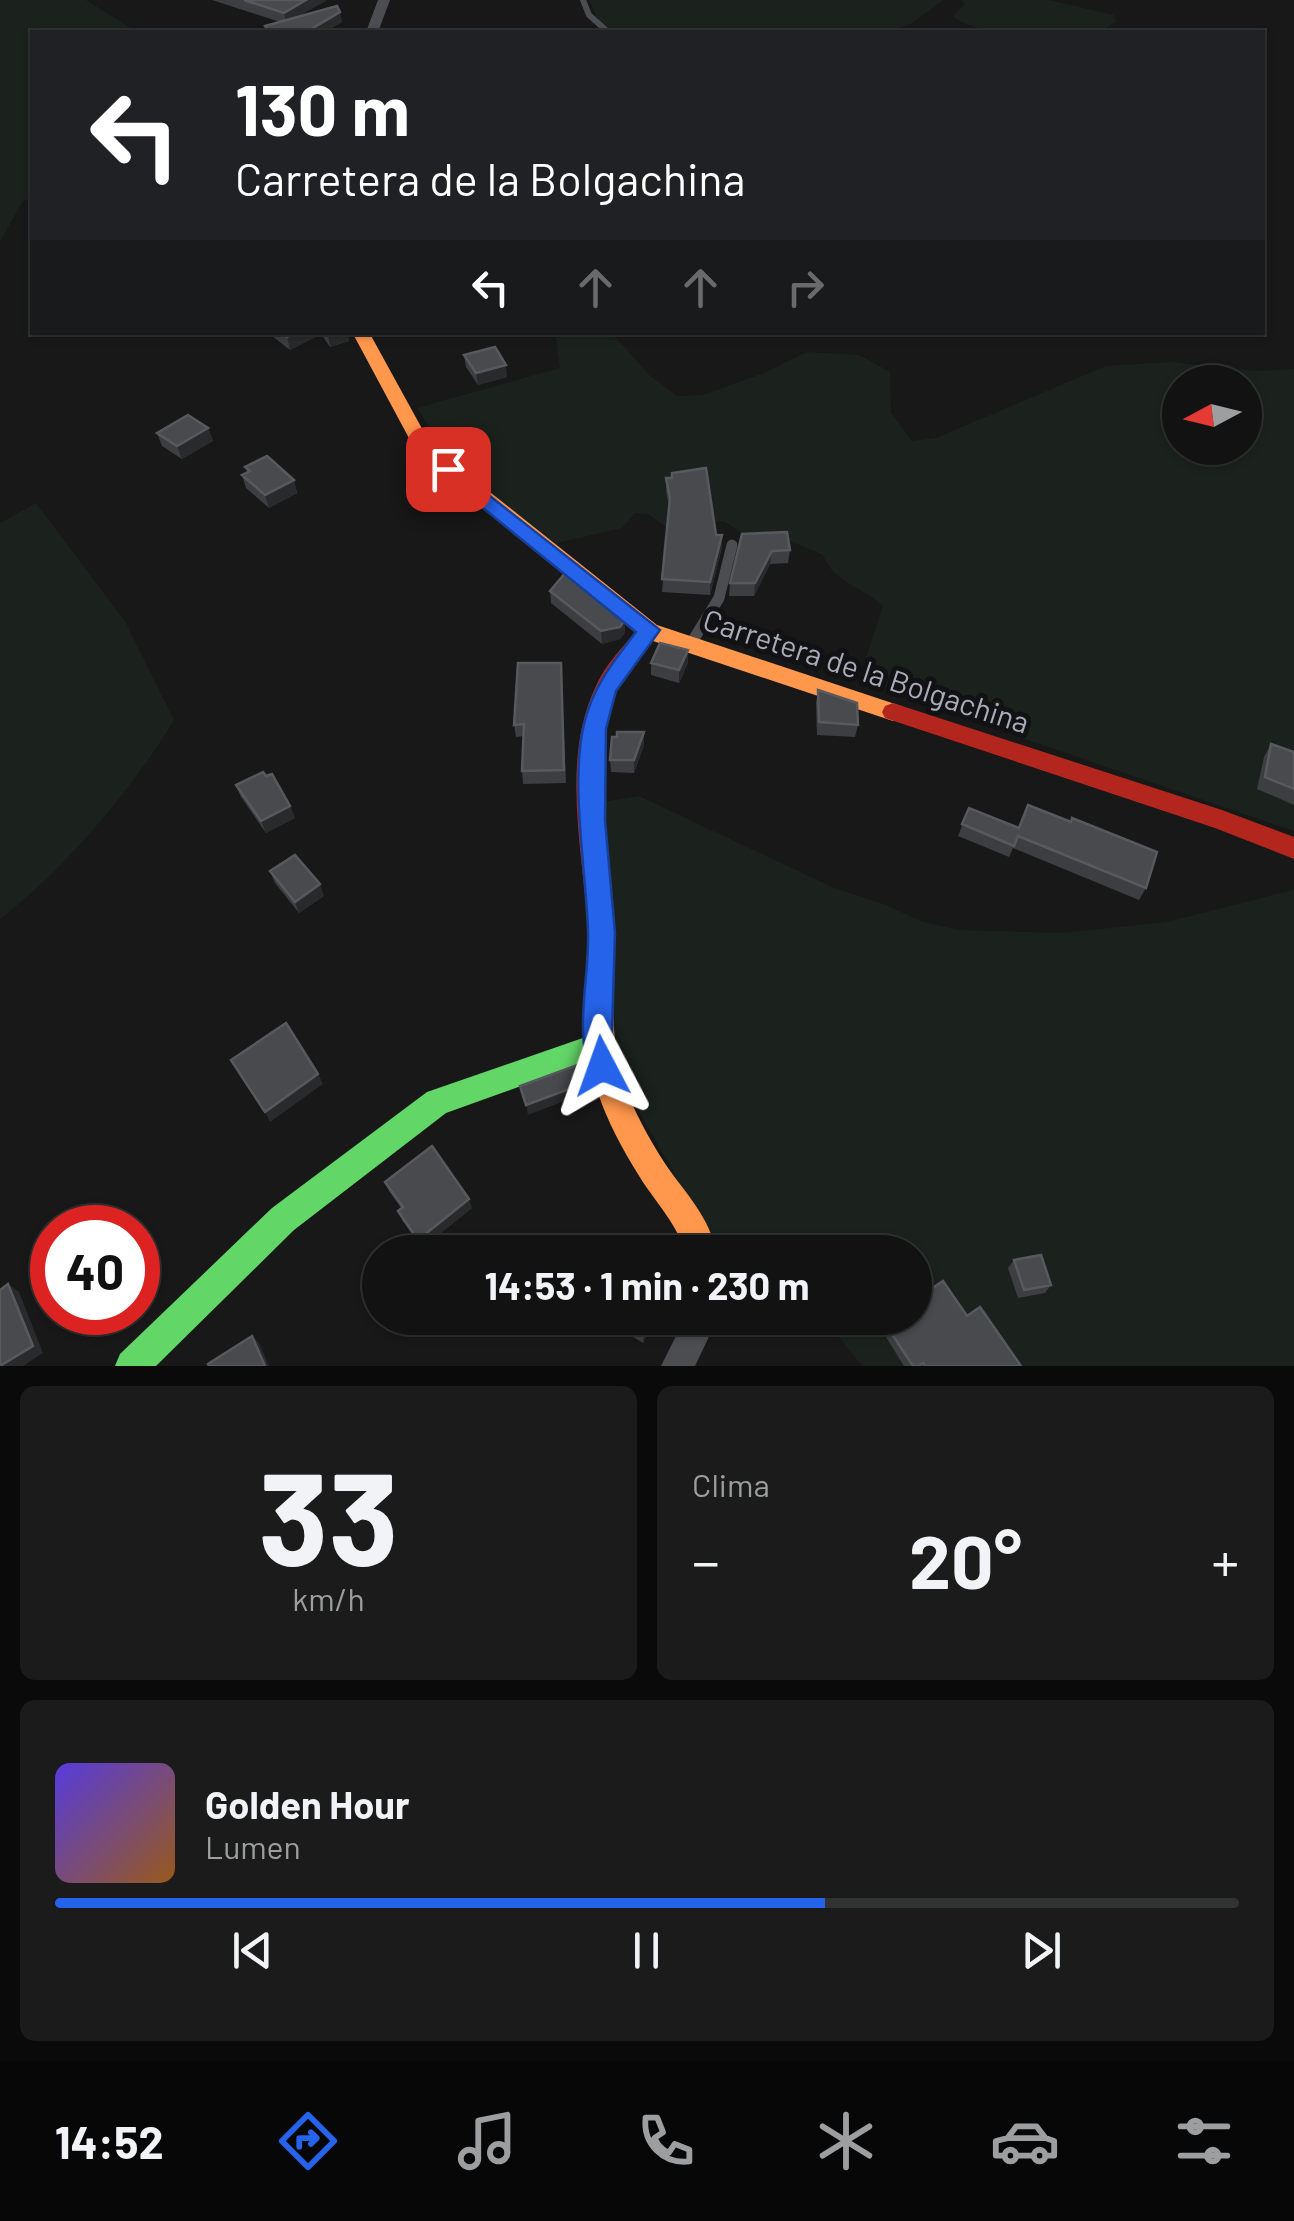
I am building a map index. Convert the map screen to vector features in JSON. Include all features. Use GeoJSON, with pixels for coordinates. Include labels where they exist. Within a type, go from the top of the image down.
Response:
{"type":"FeatureCollection","features":[{"type":"Feature","properties":{"kind":"street"},"geometry":{"type":"LineString","coordinates":[[373,30],[384,0]]}},
{"type":"Feature","properties":{"kind":"street","name":"Carretera de la Bolgachina"},"geometry":{"type":"LineString","coordinates":[[362,335],[424,449],[649,630],[1222,820],[1294,848]]}},
{"type":"Feature","properties":{"kind":"street"},"geometry":{"type":"LineString","coordinates":[[649,630],[605,689],[594,729],[593,820],[602,933],[600,1045],[602,1066],[614,1097],[695,1235]]}},
{"type":"Feature","properties":{"kind":"street"},"geometry":{"type":"LineString","coordinates":[[132,1366],[283,1219],[437,1102],[600,1045]]}},
{"type":"Feature","properties":{"kind":"street"},"geometry":{"type":"LineString","coordinates":[[678,1366],[694,1335]]}},
{"type":"Feature","properties":{"kind":"lane"},"geometry":{"type":"LineString","coordinates":[[584,0],[589,15],[606,30]]}},
{"type":"Feature","properties":{"kind":"lane"},"geometry":{"type":"LineString","coordinates":[[690,646],[720,602],[731,567],[732,545]]}},
{"type":"Feature","properties":{"kind":"shaded area"},"geometry":{"type":"Polygon","coordinates":[[[0,0],[86,0],[134,30],[30,30],[30,199],[22,202],[0,242],[0,0]]]}},
{"type":"Feature","properties":{"kind":"shaded area"},"geometry":{"type":"Polygon","coordinates":[[[589,0],[943,0],[911,24],[894,30],[611,30],[599,22],[589,0]]]}},
{"type":"Feature","properties":{"kind":"shaded area"},"geometry":{"type":"Polygon","coordinates":[[[962,0],[1049,0],[1114,15],[1116,22],[1102,30],[990,30],[953,16],[965,4],[962,0]]]}},
{"type":"Feature","properties":{"kind":"shaded area"},"geometry":{"type":"Polygon","coordinates":[[[555,335],[614,335],[649,375],[677,396],[703,395],[807,352],[859,355],[890,372],[891,413],[912,441],[936,438],[1106,366],[1170,362],[1198,365],[1162,365],[1162,465],[1262,465],[1262,371],[1294,369],[1294,831],[858,682],[883,606],[842,579],[823,555],[790,541],[746,536],[724,521],[665,526],[648,514],[635,513],[622,528],[556,543],[454,464],[417,408],[560,368],[555,335]]]}},
{"type":"Feature","properties":{"kind":"shaded area"},"geometry":{"type":"Polygon","coordinates":[[[36,503],[126,623],[174,720],[95,827],[48,877],[0,919],[0,523],[36,503]]]}},
{"type":"Feature","properties":{"kind":"shaded area"},"geometry":{"type":"Polygon","coordinates":[[[639,796],[834,888],[920,921],[959,930],[1062,933],[1167,922],[1294,890],[1294,1366],[862,1366],[837,1335],[932,1335],[932,1235],[710,1235],[615,1070],[602,802],[639,796]]]}},
{"type":"Feature","properties":{"kind":"building"},"geometry":{"type":"Polygon","coordinates":[[[244,0],[306,0],[284,13],[244,0]]]}},
{"type":"Feature","properties":{"kind":"building"},"geometry":{"type":"Polygon","coordinates":[[[337,6],[340,12],[309,30],[268,30],[265,26],[337,6]]]}},
{"type":"Feature","properties":{"kind":"building"},"geometry":{"type":"Polygon","coordinates":[[[495,347],[506,365],[476,373],[464,355],[495,347]]]}},
{"type":"Feature","properties":{"kind":"building"},"geometry":{"type":"Polygon","coordinates":[[[188,415],[208,428],[177,446],[157,433],[188,415]]]}},
{"type":"Feature","properties":{"kind":"building"},"geometry":{"type":"Polygon","coordinates":[[[267,456],[294,480],[265,495],[242,475],[250,471],[245,467],[267,456]]]}},
{"type":"Feature","properties":{"kind":"building"},"geometry":{"type":"Polygon","coordinates":[[[706,468],[716,535],[722,535],[710,582],[662,579],[670,498],[666,478],[672,478],[672,473],[706,468]]]}},
{"type":"Feature","properties":{"kind":"building"},"geometry":{"type":"Polygon","coordinates":[[[787,532],[790,550],[772,551],[755,583],[730,583],[742,534],[787,532]]]}},
{"type":"Feature","properties":{"kind":"building"},"geometry":{"type":"Polygon","coordinates":[[[566,572],[625,620],[620,627],[601,631],[550,591],[566,572]]]}},
{"type":"Feature","properties":{"kind":"building"},"geometry":{"type":"Polygon","coordinates":[[[660,643],[688,650],[679,670],[651,663],[660,643]]]}},
{"type":"Feature","properties":{"kind":"building"},"geometry":{"type":"Polygon","coordinates":[[[518,663],[561,663],[564,770],[522,771],[524,724],[514,725],[518,663]]]}},
{"type":"Feature","properties":{"kind":"building"},"geometry":{"type":"Polygon","coordinates":[[[818,690],[857,703],[858,725],[819,722],[818,690]]]}},
{"type":"Feature","properties":{"kind":"building"},"geometry":{"type":"Polygon","coordinates":[[[617,732],[644,732],[634,760],[610,760],[612,737],[617,737],[617,732]]]}},
{"type":"Feature","properties":{"kind":"building"},"geometry":{"type":"Polygon","coordinates":[[[1271,744],[1294,752],[1294,789],[1265,777],[1271,744]]]}},
{"type":"Feature","properties":{"kind":"building"},"geometry":{"type":"Polygon","coordinates":[[[263,772],[266,776],[272,774],[290,806],[261,821],[236,785],[263,772]]]}},
{"type":"Feature","properties":{"kind":"building"},"geometry":{"type":"Polygon","coordinates":[[[1028,805],[1157,852],[1146,888],[1018,836],[1014,846],[962,824],[969,808],[1019,828],[1028,805]]]}},
{"type":"Feature","properties":{"kind":"building"},"geometry":{"type":"Polygon","coordinates":[[[295,855],[320,884],[295,902],[270,871],[295,855]]]}},
{"type":"Feature","properties":{"kind":"building"},"geometry":{"type":"Polygon","coordinates":[[[286,1023],[318,1074],[265,1112],[231,1060],[286,1023]]]}},
{"type":"Feature","properties":{"kind":"building"},"geometry":{"type":"Polygon","coordinates":[[[580,1064],[588,1082],[526,1105],[520,1086],[580,1064]]]}},
{"type":"Feature","properties":{"kind":"building"},"geometry":{"type":"Polygon","coordinates":[[[432,1146],[469,1199],[424,1235],[415,1235],[398,1211],[403,1207],[385,1182],[432,1146]]]}},
{"type":"Feature","properties":{"kind":"building"},"geometry":{"type":"Polygon","coordinates":[[[1041,1255],[1051,1285],[1024,1290],[1014,1260],[1041,1255]]]}},
{"type":"Feature","properties":{"kind":"building"},"geometry":{"type":"Polygon","coordinates":[[[943,1281],[967,1316],[980,1307],[1021,1366],[913,1366],[893,1335],[932,1335],[932,1288],[943,1281]]]}},
{"type":"Feature","properties":{"kind":"building"},"geometry":{"type":"Polygon","coordinates":[[[8,1284],[33,1346],[0,1366],[0,1290],[8,1284]]]}},
{"type":"Feature","properties":{"kind":"building"},"geometry":{"type":"Polygon","coordinates":[[[252,1336],[265,1366],[209,1366],[208,1364],[252,1336]]]}},
{"type":"Feature","properties":{"kind":"traffic: fast"},"geometry":{"type":"LineString","coordinates":[[132,1366],[283,1219],[437,1102],[600,1045]]}},
{"type":"Feature","properties":{"kind":"traffic: slow"},"geometry":{"type":"LineString","coordinates":[[362,335],[424,449],[649,631],[893,712]]}},
{"type":"Feature","properties":{"kind":"traffic: slow"},"geometry":{"type":"LineString","coordinates":[[602,950],[598,1025],[606,1076],[627,1126],[694,1235]]}},
{"type":"Feature","properties":{"kind":"traffic: jam"},"geometry":{"type":"LineString","coordinates":[[602,950],[591,816],[590,748],[606,687],[649,631]]}},
{"type":"Feature","properties":{"kind":"traffic: jam"},"geometry":{"type":"LineString","coordinates":[[893,712],[1222,820],[1294,848]]}},
{"type":"Feature","properties":{"kind":"route"},"geometry":{"type":"LineString","coordinates":[[448,469],[649,630],[605,689],[594,729],[593,820],[602,933],[598,1033],[602,1066]]}}]}
